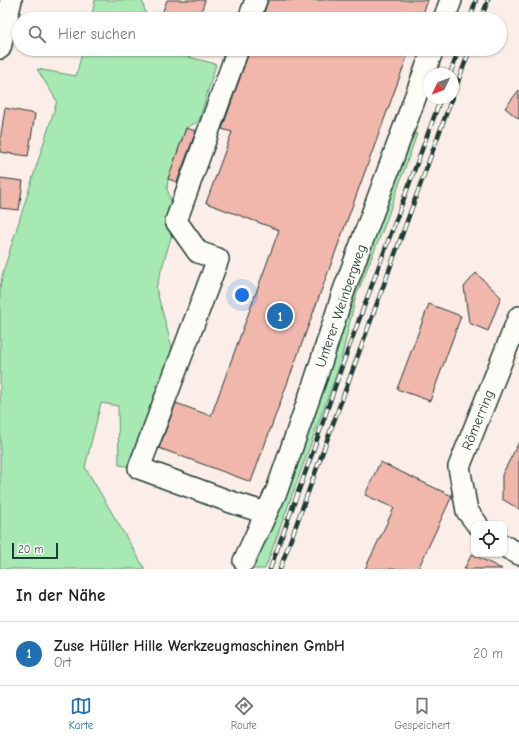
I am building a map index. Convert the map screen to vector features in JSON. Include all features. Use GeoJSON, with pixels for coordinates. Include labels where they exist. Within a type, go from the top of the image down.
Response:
{"type":"FeatureCollection","features":[{"type":"Feature","properties":{"kind":"street"},"geometry":{"type":"LineString","coordinates":[[0,48],[11,0]]}},
{"type":"Feature","properties":{"kind":"street"},"geometry":{"type":"LineString","coordinates":[[252,12],[256,0]]}},
{"type":"Feature","properties":{"kind":"street"},"geometry":{"type":"LineString","coordinates":[[447,12],[451,0]]}},
{"type":"Feature","properties":{"kind":"street"},"geometry":{"type":"LineString","coordinates":[[235,56],[176,221],[198,252],[218,260],[139,468],[231,502],[266,513]]}},
{"type":"Feature","properties":{"kind":"street","name":"Unterer Weinbergweg"},"geometry":{"type":"LineString","coordinates":[[244,561],[277,490],[316,378],[343,294],[430,56]]}},
{"type":"Feature","properties":{"kind":"street","name":"Römerring"},"geometry":{"type":"LineString","coordinates":[[475,521],[467,511],[459,467],[519,317]]}},
{"type":"Feature","properties":{"kind":"street"},"geometry":{"type":"LineString","coordinates":[[507,548],[519,554]]}},
{"type":"Feature","properties":{"kind":"green space"},"geometry":{"type":"Polygon","coordinates":[[[95,0],[142,0],[145,12],[92,12],[95,0]]]}},
{"type":"Feature","properties":{"kind":"green space"},"geometry":{"type":"Polygon","coordinates":[[[81,56],[185,56],[216,64],[199,121],[186,128],[168,179],[167,188],[176,221],[156,288],[177,366],[139,468],[119,465],[118,406],[101,403],[85,467],[145,569],[0,569],[0,288],[3,272],[57,101],[37,69],[76,76],[81,56]]]}},
{"type":"Feature","properties":{"kind":"green space"},"geometry":{"type":"Polygon","coordinates":[[[404,130],[417,134],[384,227],[356,296],[340,364],[265,569],[241,569],[404,130]]]}},
{"type":"Feature","properties":{"kind":"building"},"geometry":{"type":"Polygon","coordinates":[[[167,0],[205,0],[201,12],[163,12],[167,0]]]}},
{"type":"Feature","properties":{"kind":"building"},"geometry":{"type":"Polygon","coordinates":[[[268,0],[428,0],[424,12],[264,12],[268,0]]]}},
{"type":"Feature","properties":{"kind":"building"},"geometry":{"type":"Polygon","coordinates":[[[248,56],[407,56],[251,482],[159,448],[176,403],[211,416],[279,230],[206,203],[232,132],[222,129],[248,56]]]}},
{"type":"Feature","properties":{"kind":"building"},"geometry":{"type":"Polygon","coordinates":[[[519,90],[519,119],[505,108],[519,90]]]}},
{"type":"Feature","properties":{"kind":"building"},"geometry":{"type":"Polygon","coordinates":[[[5,108],[35,114],[28,156],[0,152],[0,141],[5,108]]]}},
{"type":"Feature","properties":{"kind":"building"},"geometry":{"type":"Polygon","coordinates":[[[186,128],[196,131],[177,182],[168,179],[186,128]]]}},
{"type":"Feature","properties":{"kind":"building"},"geometry":{"type":"Polygon","coordinates":[[[0,178],[23,181],[19,210],[0,208],[0,178]]]}},
{"type":"Feature","properties":{"kind":"building"},"geometry":{"type":"Polygon","coordinates":[[[476,273],[501,297],[488,331],[469,323],[464,287],[476,273]]]}},
{"type":"Feature","properties":{"kind":"building"},"geometry":{"type":"Polygon","coordinates":[[[429,304],[461,316],[430,401],[397,389],[429,304]]]}},
{"type":"Feature","properties":{"kind":"building"},"geometry":{"type":"Polygon","coordinates":[[[519,442],[519,509],[502,499],[502,475],[519,442]]]}},
{"type":"Feature","properties":{"kind":"building"},"geometry":{"type":"Polygon","coordinates":[[[380,462],[452,496],[418,569],[365,569],[394,508],[365,495],[380,462]]]}},
{"type":"Feature","properties":{"kind":"building"},"geometry":{"type":"Polygon","coordinates":[[[471,556],[478,557],[502,569],[464,569],[471,556]]]}},
{"type":"Feature","properties":{"kind":"railway"},"geometry":{"type":"LineString","coordinates":[[472,12],[476,0]]}},
{"type":"Feature","properties":{"kind":"railway"},"geometry":{"type":"LineString","coordinates":[[484,12],[488,0]]}},
{"type":"Feature","properties":{"kind":"railway"},"geometry":{"type":"LineString","coordinates":[[452,68],[456,56]]}},
{"type":"Feature","properties":{"kind":"railway"},"geometry":{"type":"LineString","coordinates":[[459,79],[467,56]]}},
{"type":"Feature","properties":{"kind":"railway"},"geometry":{"type":"LineString","coordinates":[[270,569],[342,366],[439,104]]}},
{"type":"Feature","properties":{"kind":"railway"},"geometry":{"type":"LineString","coordinates":[[280,569],[450,104]]}},
{"type":"Feature","properties":{"kind":"place","name":"Zuse Hüller Hille Werkzeugmaschinen GmbH"},"geometry":{"type":"Point","coordinates":[280,316]}}]}
